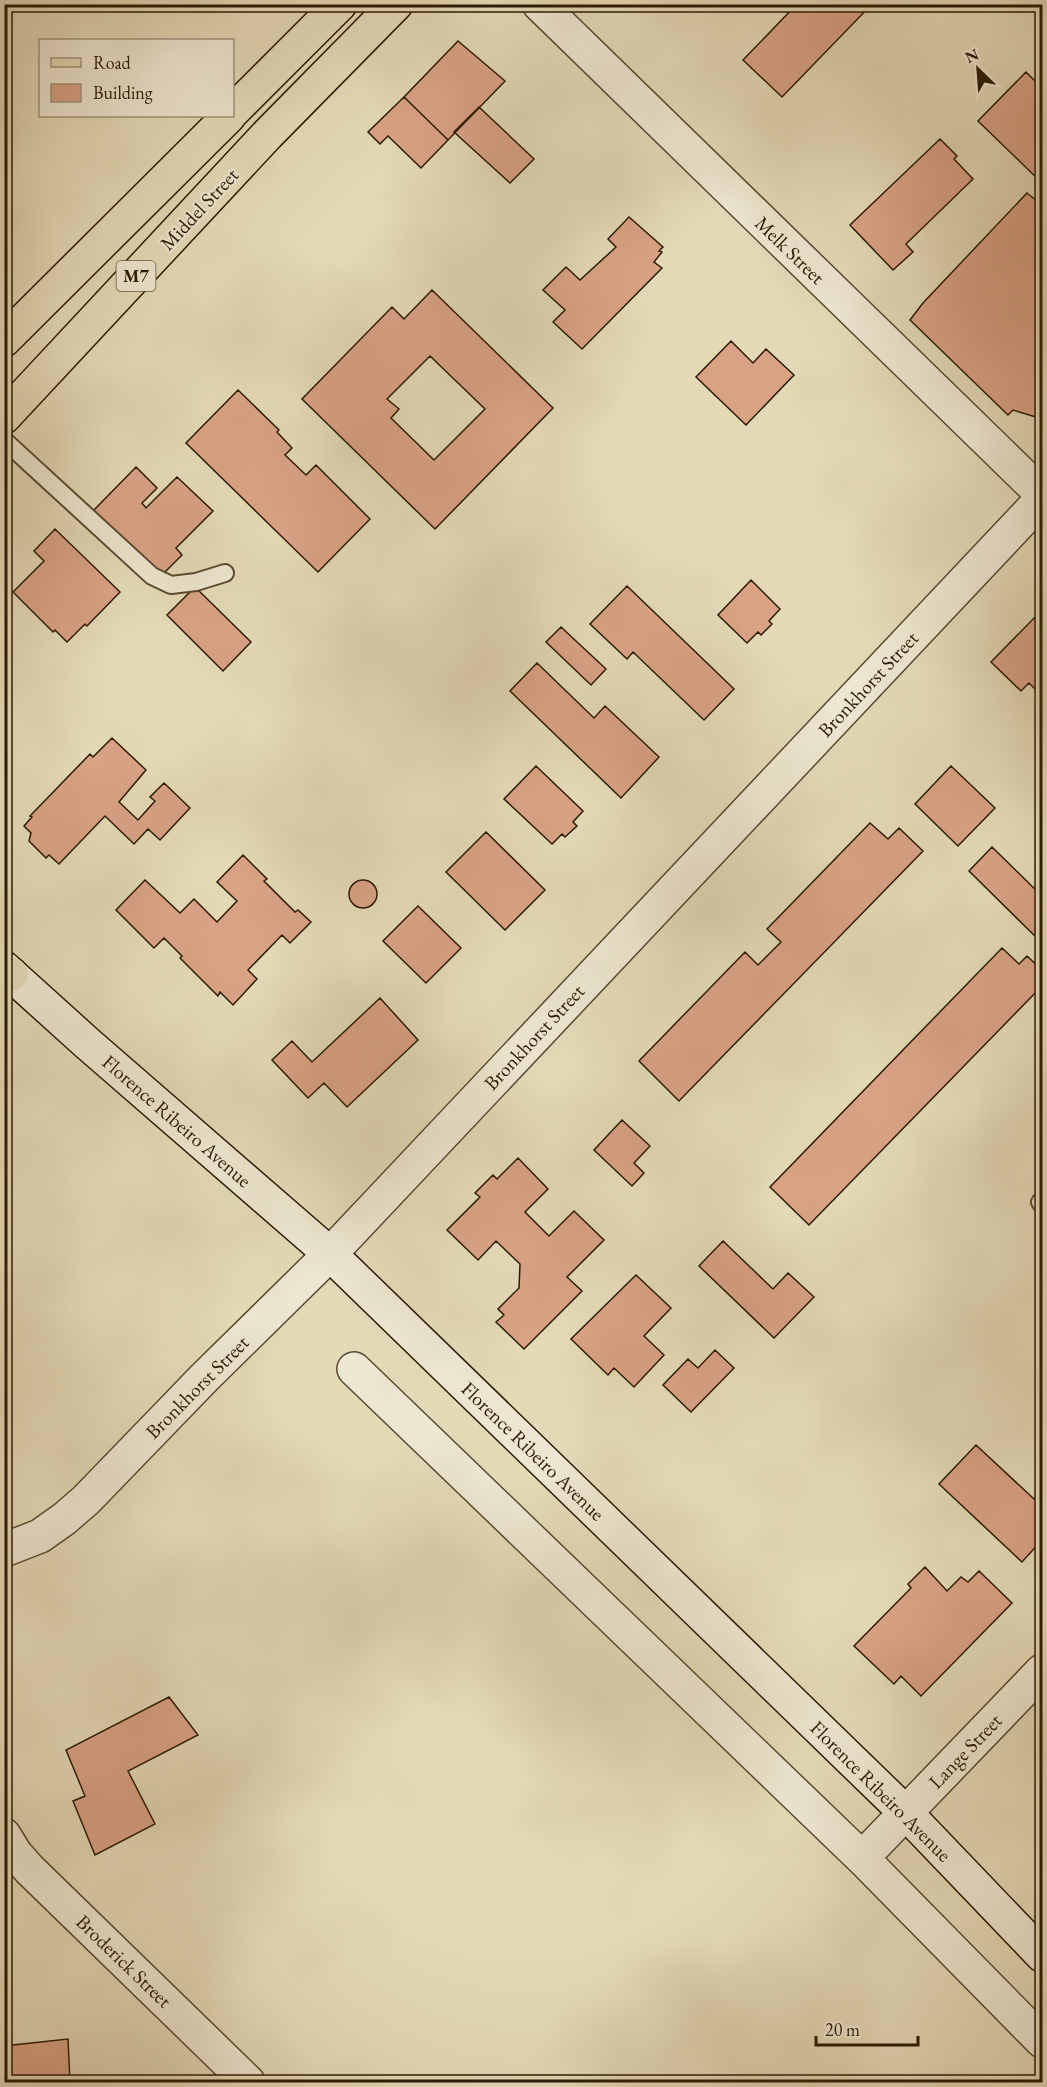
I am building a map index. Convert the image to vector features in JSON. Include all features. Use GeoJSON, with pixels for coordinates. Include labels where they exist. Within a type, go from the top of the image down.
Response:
{"type":"FeatureCollection","features":[{"type":"Feature","properties":{"kind":"main road","name":"M7"},"geometry":{"type":"LineString","coordinates":[[234,111],[340,4]]}},
{"type":"Feature","properties":{"kind":"main road","name":"Middel Street"},"geometry":{"type":"LineString","coordinates":[[4,417],[267,135],[396,4]]}},
{"type":"Feature","properties":{"kind":"main road","name":"M7"},"geometry":{"type":"LineString","coordinates":[[4,340],[228,117]]}},
{"type":"Feature","properties":{"kind":"street","name":"Melk Street"},"geometry":{"type":"LineString","coordinates":[[538,4],[1042,496]]}},
{"type":"Feature","properties":{"kind":"street","name":"Bronkhorst Street"},"geometry":{"type":"LineString","coordinates":[[4,1550],[40,1536],[86,1500],[204,1378],[330,1254],[1042,496]]}},
{"type":"Feature","properties":{"kind":"street","name":"Florence Ribeiro Avenue"},"geometry":{"type":"LineString","coordinates":[[6,971],[330,1254],[906,1813],[1042,1955]]}},
{"type":"Feature","properties":{"kind":"street"},"geometry":{"type":"LineString","coordinates":[[354,1369],[862,1858],[1042,2041]]}},
{"type":"Feature","properties":{"kind":"street","name":"Lange Street"},"geometry":{"type":"LineString","coordinates":[[862,1858],[1042,1671]]}},
{"type":"Feature","properties":{"kind":"street","name":"Broderick Street"},"geometry":{"type":"LineString","coordinates":[[4,1835],[15,1853],[29,1869],[248,2082]]}},
{"type":"Feature","properties":{"kind":"lane"},"geometry":{"type":"LineString","coordinates":[[4,440],[152,576],[171,585],[196,582],[225,573]]}},
{"type":"Feature","properties":{"kind":"building"},"geometry":{"type":"Polygon","coordinates":[[[797,4],[872,4],[782,97],[743,60],[797,4]]]}},
{"type":"Feature","properties":{"kind":"building"},"geometry":{"type":"Polygon","coordinates":[[[458,41],[505,81],[448,140],[404,97],[458,41]]]}},
{"type":"Feature","properties":{"kind":"building"},"geometry":{"type":"Polygon","coordinates":[[[1026,72],[1042,88],[1042,183],[978,121],[1026,72]]]}},
{"type":"Feature","properties":{"kind":"building"},"geometry":{"type":"Polygon","coordinates":[[[404,97],[448,140],[421,168],[388,136],[380,144],[368,132],[404,97]]]}},
{"type":"Feature","properties":{"kind":"building"},"geometry":{"type":"Polygon","coordinates":[[[479,107],[534,159],[510,183],[454,132],[479,107]]]}},
{"type":"Feature","properties":{"kind":"building"},"geometry":{"type":"Polygon","coordinates":[[[940,139],[957,156],[954,159],[973,179],[906,244],[913,252],[893,270],[850,225],[940,139]]]}},
{"type":"Feature","properties":{"kind":"building"},"geometry":{"type":"Polygon","coordinates":[[[1027,193],[1042,205],[1042,408],[1036,417],[1013,410],[1008,415],[910,320],[923,303],[1027,193]]]}},
{"type":"Feature","properties":{"kind":"building"},"geometry":{"type":"Polygon","coordinates":[[[629,217],[663,247],[654,262],[662,268],[582,349],[553,322],[565,310],[543,290],[566,267],[580,280],[616,247],[608,239],[629,217]]]}},
{"type":"Feature","properties":{"kind":"building"},"geometry":{"type":"Polygon","coordinates":[[[432,290],[553,408],[435,529],[302,399],[392,307],[404,319],[432,290]],[[430,356],[387,399],[399,409],[391,418],[434,460],[485,409],[430,356]]]}},
{"type":"Feature","properties":{"kind":"building"},"geometry":{"type":"Polygon","coordinates":[[[731,341],[753,363],[766,349],[794,375],[746,425],[696,377],[731,341]]]}},
{"type":"Feature","properties":{"kind":"building"},"geometry":{"type":"Polygon","coordinates":[[[238,390],[279,430],[277,432],[292,448],[285,455],[306,475],[316,465],[370,519],[318,572],[186,443],[238,390]]]}},
{"type":"Feature","properties":{"kind":"building"},"geometry":{"type":"Polygon","coordinates":[[[136,467],[157,488],[142,503],[146,508],[177,477],[213,511],[176,548],[182,555],[162,575],[93,511],[136,467]]]}},
{"type":"Feature","properties":{"kind":"building"},"geometry":{"type":"Polygon","coordinates":[[[55,529],[120,592],[87,626],[85,624],[67,642],[55,630],[53,632],[13,592],[44,561],[34,551],[55,529]]]}},
{"type":"Feature","properties":{"kind":"building"},"geometry":{"type":"Polygon","coordinates":[[[751,580],[780,609],[769,621],[772,624],[761,635],[758,632],[747,643],[718,615],[751,580]]]}},
{"type":"Feature","properties":{"kind":"building"},"geometry":{"type":"Polygon","coordinates":[[[627,586],[734,689],[704,720],[633,652],[627,659],[590,624],[627,586]]]}},
{"type":"Feature","properties":{"kind":"building"},"geometry":{"type":"Polygon","coordinates":[[[195,587],[251,642],[223,671],[167,615],[195,587]]]}},
{"type":"Feature","properties":{"kind":"building"},"geometry":{"type":"Polygon","coordinates":[[[1039,613],[1042,616],[1042,696],[1029,683],[1021,691],[991,662],[1039,613]]]}},
{"type":"Feature","properties":{"kind":"building"},"geometry":{"type":"Polygon","coordinates":[[[561,627],[606,669],[591,685],[546,642],[561,627]]]}},
{"type":"Feature","properties":{"kind":"building"},"geometry":{"type":"Polygon","coordinates":[[[537,663],[594,718],[605,706],[659,757],[621,798],[510,691],[537,663]]]}},
{"type":"Feature","properties":{"kind":"building"},"geometry":{"type":"Polygon","coordinates":[[[112,738],[146,770],[119,802],[138,820],[155,801],[150,797],[164,783],[190,808],[160,840],[148,829],[134,844],[105,816],[59,864],[49,855],[46,858],[29,841],[31,833],[24,826],[32,817],[30,816],[90,754],[93,757],[112,738]]]}},
{"type":"Feature","properties":{"kind":"building"},"geometry":{"type":"Polygon","coordinates":[[[536,766],[583,811],[573,822],[577,826],[565,837],[562,834],[552,844],[504,799],[536,766]]]}},
{"type":"Feature","properties":{"kind":"building"},"geometry":{"type":"Polygon","coordinates":[[[951,766],[995,808],[958,846],[915,804],[951,766]]]}},
{"type":"Feature","properties":{"kind":"building"},"geometry":{"type":"Polygon","coordinates":[[[870,823],[888,839],[899,828],[923,851],[679,1101],[639,1061],[745,952],[758,965],[781,942],[767,929],[870,823]]]}},
{"type":"Feature","properties":{"kind":"building"},"geometry":{"type":"Polygon","coordinates":[[[486,832],[545,890],[505,930],[446,872],[486,832]]]}},
{"type":"Feature","properties":{"kind":"building"},"geometry":{"type":"Polygon","coordinates":[[[992,847],[1042,896],[1042,943],[969,871],[992,847]]]}},
{"type":"Feature","properties":{"kind":"building"},"geometry":{"type":"Polygon","coordinates":[[[243,855],[267,879],[264,881],[295,912],[298,910],[311,922],[290,943],[282,935],[248,970],[257,979],[233,1005],[220,992],[218,996],[180,958],[182,956],[164,938],[154,948],[116,910],[145,880],[180,913],[194,899],[217,922],[237,901],[217,882],[243,855]]]}},
{"type":"Feature","properties":{"kind":"building"},"geometry":{"type":"Polygon","coordinates":[[[363,880],[373,884],[377,894],[373,904],[363,908],[353,904],[349,894],[353,884],[363,880]]]}},
{"type":"Feature","properties":{"kind":"building"},"geometry":{"type":"Polygon","coordinates":[[[418,906],[461,948],[426,983],[383,941],[418,906]]]}},
{"type":"Feature","properties":{"kind":"building"},"geometry":{"type":"Polygon","coordinates":[[[1002,948],[1019,964],[1027,956],[1042,970],[1042,986],[809,1225],[770,1187],[1002,948]]]}},
{"type":"Feature","properties":{"kind":"building"},"geometry":{"type":"Polygon","coordinates":[[[380,998],[418,1040],[347,1107],[324,1083],[308,1098],[272,1060],[292,1041],[312,1062],[380,998]]]}},
{"type":"Feature","properties":{"kind":"building"},"geometry":{"type":"Polygon","coordinates":[[[622,1120],[650,1146],[634,1163],[644,1173],[632,1186],[594,1150],[622,1120]]]}},
{"type":"Feature","properties":{"kind":"building"},"geometry":{"type":"Polygon","coordinates":[[[518,1158],[548,1189],[525,1212],[549,1236],[574,1211],[604,1240],[567,1277],[582,1291],[524,1349],[496,1322],[504,1315],[498,1309],[519,1288],[520,1264],[496,1241],[478,1260],[447,1230],[480,1197],[475,1193],[493,1175],[497,1179],[518,1158]]]}},
{"type":"Feature","properties":{"kind":"building"},"geometry":{"type":"Polygon","coordinates":[[[723,1241],[773,1289],[788,1273],[814,1297],[774,1338],[699,1266],[723,1241]]]}},
{"type":"Feature","properties":{"kind":"building"},"geometry":{"type":"Polygon","coordinates":[[[636,1275],[671,1308],[644,1336],[664,1355],[634,1387],[614,1368],[608,1375],[571,1339],[636,1275]]]}},
{"type":"Feature","properties":{"kind":"building"},"geometry":{"type":"Polygon","coordinates":[[[715,1350],[734,1368],[691,1412],[663,1385],[688,1359],[698,1368],[715,1350]]]}},
{"type":"Feature","properties":{"kind":"building"},"geometry":{"type":"Polygon","coordinates":[[[976,1445],[1034,1499],[1039,1493],[1042,1496],[1042,1540],[1022,1562],[939,1484],[976,1445]]]}},
{"type":"Feature","properties":{"kind":"building"},"geometry":{"type":"Polygon","coordinates":[[[925,1567],[947,1591],[961,1577],[968,1582],[979,1571],[1012,1603],[921,1696],[901,1676],[894,1684],[854,1646],[911,1588],[908,1584],[925,1567]]]}},
{"type":"Feature","properties":{"kind":"building"},"geometry":{"type":"Polygon","coordinates":[[[169,1697],[198,1735],[128,1771],[155,1824],[95,1855],[73,1801],[85,1796],[66,1750],[169,1697]]]}},
{"type":"Feature","properties":{"kind":"building"},"geometry":{"type":"Polygon","coordinates":[[[68,2039],[70,2082],[4,2082],[4,2046],[68,2039]]]}}]}
